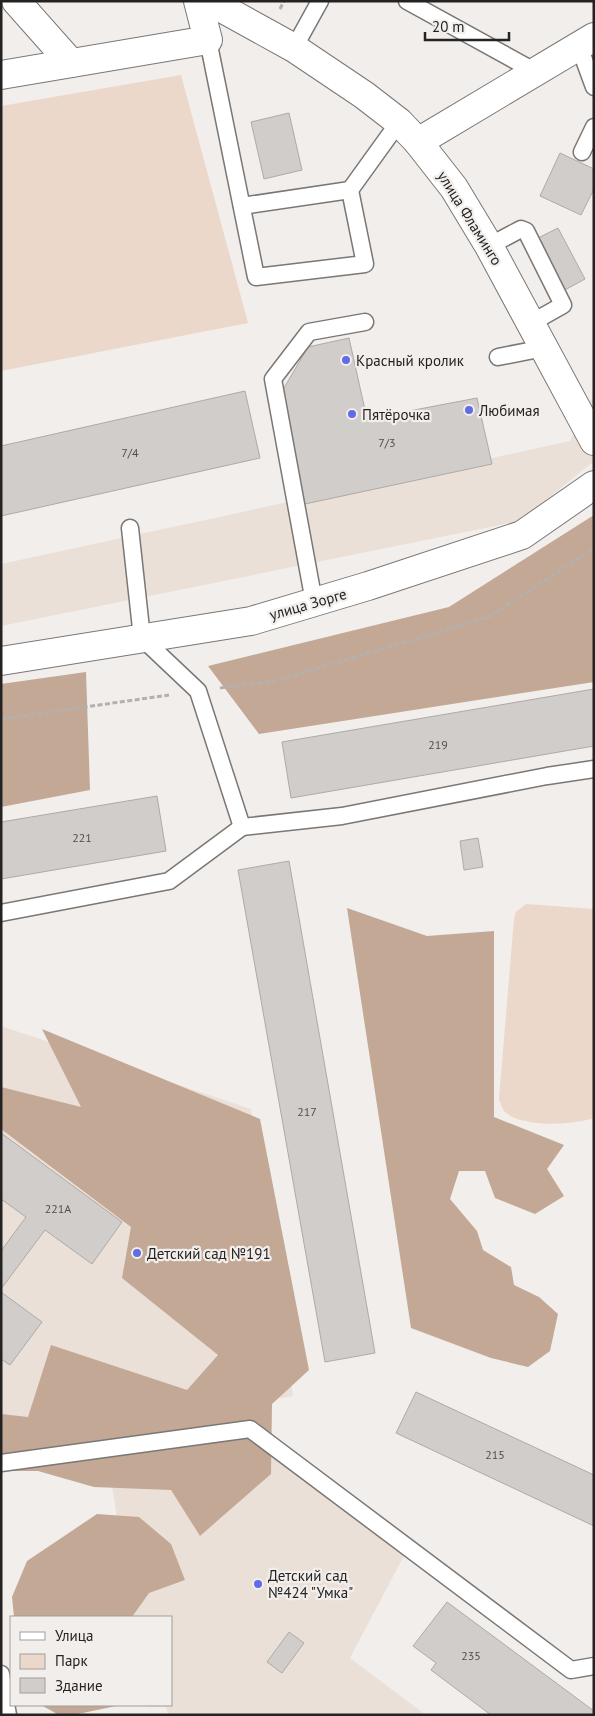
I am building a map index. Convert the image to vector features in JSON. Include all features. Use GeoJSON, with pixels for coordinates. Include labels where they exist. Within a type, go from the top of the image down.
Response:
{"type":"FeatureCollection","features":[{"type":"Feature","properties":{"kind":"street"},"geometry":{"type":"LineString","coordinates":[[16,1],[70,63]]}},
{"type":"Feature","properties":{"kind":"street"},"geometry":{"type":"LineString","coordinates":[[1,75],[208,40],[198,1]]}},
{"type":"Feature","properties":{"kind":"street","name":"улица Фламинго"},"geometry":{"type":"LineString","coordinates":[[209,1],[294,48],[399,122],[418,142],[454,188],[489,246],[594,441]]}},
{"type":"Feature","properties":{"kind":"street"},"geometry":{"type":"LineString","coordinates":[[418,142],[586,41]]}},
{"type":"Feature","properties":{"kind":"street","name":"улица Зорге"},"geometry":{"type":"LineString","coordinates":[[1,661],[251,621],[522,535],[594,485]]}},
{"type":"Feature","properties":{"kind":"lane"},"geometry":{"type":"LineString","coordinates":[[294,48],[320,1]]}},
{"type":"Feature","properties":{"kind":"lane"},"geometry":{"type":"LineString","coordinates":[[407,1],[536,72]]}},
{"type":"Feature","properties":{"kind":"lane"},"geometry":{"type":"LineString","coordinates":[[208,40],[256,277],[365,264],[350,190]]}},
{"type":"Feature","properties":{"kind":"lane"},"geometry":{"type":"LineString","coordinates":[[586,41],[594,87]]}},
{"type":"Feature","properties":{"kind":"lane"},"geometry":{"type":"LineString","coordinates":[[242,206],[350,190],[399,122]]}},
{"type":"Feature","properties":{"kind":"lane"},"geometry":{"type":"LineString","coordinates":[[582,152],[594,127]]}},
{"type":"Feature","properties":{"kind":"lane"},"geometry":{"type":"LineString","coordinates":[[489,246],[521,229],[526,231],[563,305],[531,323]]}},
{"type":"Feature","properties":{"kind":"lane"},"geometry":{"type":"LineString","coordinates":[[314,602],[273,379],[309,332],[364,322]]}},
{"type":"Feature","properties":{"kind":"lane"},"geometry":{"type":"LineString","coordinates":[[498,357],[544,348]]}},
{"type":"Feature","properties":{"kind":"lane"},"geometry":{"type":"LineString","coordinates":[[130,528],[142,638],[198,691],[242,827]]}},
{"type":"Feature","properties":{"kind":"lane"},"geometry":{"type":"LineString","coordinates":[[1,913],[169,881],[242,827],[342,816],[547,776],[594,769]]}},
{"type":"Feature","properties":{"kind":"lane"},"geometry":{"type":"LineString","coordinates":[[1,1463],[250,1429],[571,1670],[594,1666]]}},
{"type":"Feature","properties":{"kind":"lane"},"geometry":{"type":"LineString","coordinates":[[1,1674],[8,1715]]}},
{"type":"Feature","properties":{"kind":"path"},"geometry":{"type":"LineString","coordinates":[[1,720],[275,681],[488,617],[594,548]]}},
{"type":"Feature","properties":{"kind":"shaded area"},"geometry":{"type":"Polygon","coordinates":[[[594,395],[594,461],[520,521],[1,626],[1,564],[570,441],[594,395]]]}},
{"type":"Feature","properties":{"kind":"shaded area"},"geometry":{"type":"Polygon","coordinates":[[[594,515],[594,682],[259,734],[208,666],[449,607],[594,515]]]}},
{"type":"Feature","properties":{"kind":"shaded area"},"geometry":{"type":"Polygon","coordinates":[[[86,672],[90,790],[1,807],[1,684],[86,672]]]}},
{"type":"Feature","properties":{"kind":"shaded area"},"geometry":{"type":"Polygon","coordinates":[[[347,908],[427,936],[494,931],[494,1117],[564,1145],[547,1169],[564,1196],[535,1214],[495,1198],[485,1171],[459,1171],[450,1199],[477,1231],[483,1250],[511,1267],[514,1285],[539,1297],[558,1314],[550,1351],[528,1367],[491,1358],[411,1328],[347,908]]]}},
{"type":"Feature","properties":{"kind":"shaded area","name":"Детский сад №191"},"geometry":{"type":"Polygon","coordinates":[[[1,1026],[251,1109],[293,1396],[1,1447],[1,1026]]]}},
{"type":"Feature","properties":{"kind":"shaded area","name":"Детский сад №191"},"geometry":{"type":"Polygon","coordinates":[[[42,1029],[260,1119],[309,1370],[272,1404],[271,1474],[200,1536],[171,1490],[94,1487],[38,1471],[1,1471],[1,1414],[28,1417],[51,1345],[187,1390],[218,1355],[122,1278],[131,1227],[1,1129],[1,1087],[81,1107],[42,1029]]]}},
{"type":"Feature","properties":{"kind":"shaded area","name":"Детский сад №424 \"Умка\""},"geometry":{"type":"Polygon","coordinates":[[[259,1448],[407,1550],[350,1658],[426,1715],[168,1715],[166,1707],[148,1707],[172,1706],[172,1616],[133,1616],[110,1474],[259,1448]]]}},
{"type":"Feature","properties":{"kind":"shaded area"},"geometry":{"type":"Polygon","coordinates":[[[97,1514],[139,1517],[171,1544],[185,1580],[149,1593],[133,1616],[14,1616],[12,1597],[27,1561],[97,1514]]]}},
{"type":"Feature","properties":{"kind":"shaded area"},"geometry":{"type":"Polygon","coordinates":[[[43,1706],[116,1706],[73,1715],[59,1715],[43,1706]]]}},
{"type":"Feature","properties":{"kind":"green space"},"geometry":{"type":"Polygon","coordinates":[[[181,75],[248,323],[1,371],[1,106],[181,75]]]}},
{"type":"Feature","properties":{"kind":"green space"},"geometry":{"type":"Polygon","coordinates":[[[526,904],[594,909],[594,1118],[551,1124],[527,1122],[507,1114],[502,1108],[499,1099],[514,919],[516,912],[526,904]]]}},
{"type":"Feature","properties":{"kind":"building"},"geometry":{"type":"Polygon","coordinates":[[[289,113],[302,170],[264,179],[251,122],[289,113]]]}},
{"type":"Feature","properties":{"kind":"building"},"geometry":{"type":"Polygon","coordinates":[[[560,153],[594,169],[594,189],[581,215],[540,196],[560,153]]]}},
{"type":"Feature","properties":{"kind":"building"},"geometry":{"type":"Polygon","coordinates":[[[558,228],[585,279],[563,291],[536,239],[558,228]]]}},
{"type":"Feature","properties":{"kind":"building"},"geometry":{"type":"Polygon","coordinates":[[[349,338],[367,419],[477,398],[492,464],[300,505],[278,398],[308,347],[349,338]]]}},
{"type":"Feature","properties":{"kind":"building"},"geometry":{"type":"Polygon","coordinates":[[[245,391],[260,458],[1,516],[1,446],[245,391]]]}},
{"type":"Feature","properties":{"kind":"building"},"geometry":{"type":"Polygon","coordinates":[[[594,689],[594,746],[291,798],[282,742],[594,689]]]}},
{"type":"Feature","properties":{"kind":"building"},"geometry":{"type":"Polygon","coordinates":[[[157,796],[166,851],[1,879],[1,822],[157,796]]]}},
{"type":"Feature","properties":{"kind":"building"},"geometry":{"type":"Polygon","coordinates":[[[478,838],[483,867],[464,870],[460,841],[478,838]]]}},
{"type":"Feature","properties":{"kind":"building"},"geometry":{"type":"Polygon","coordinates":[[[289,861],[375,1353],[325,1362],[238,870],[289,861]]]}},
{"type":"Feature","properties":{"kind":"building"},"geometry":{"type":"Polygon","coordinates":[[[1,1133],[122,1222],[92,1264],[45,1230],[1,1289],[1,1251],[26,1217],[1,1199],[1,1133]]]}},
{"type":"Feature","properties":{"kind":"building"},"geometry":{"type":"Polygon","coordinates":[[[1,1292],[42,1322],[10,1365],[1,1359],[1,1292]]]}},
{"type":"Feature","properties":{"kind":"building"},"geometry":{"type":"Polygon","coordinates":[[[416,1392],[594,1475],[594,1526],[396,1433],[416,1392]]]}},
{"type":"Feature","properties":{"kind":"building"},"geometry":{"type":"Polygon","coordinates":[[[447,1602],[594,1711],[594,1715],[491,1715],[431,1670],[436,1663],[413,1646],[447,1602]]]}},
{"type":"Feature","properties":{"kind":"building"},"geometry":{"type":"Polygon","coordinates":[[[289,1632],[304,1643],[282,1673],[267,1662],[289,1632]]]}},
{"type":"Feature","properties":{"kind":"place","name":"Красный кролик"},"geometry":{"type":"Point","coordinates":[346,360]}},
{"type":"Feature","properties":{"kind":"place","name":"Любимая"},"geometry":{"type":"Point","coordinates":[469,410]}},
{"type":"Feature","properties":{"kind":"place","name":"Пятёрочка"},"geometry":{"type":"Point","coordinates":[352,414]}},
{"type":"Feature","properties":{"kind":"place","name":"Детский сад №191"},"geometry":{"type":"Point","coordinates":[137,1253]}},
{"type":"Feature","properties":{"kind":"place","name":"Детский сад №424 \"Умка\""},"geometry":{"type":"Point","coordinates":[258,1584]}}]}
